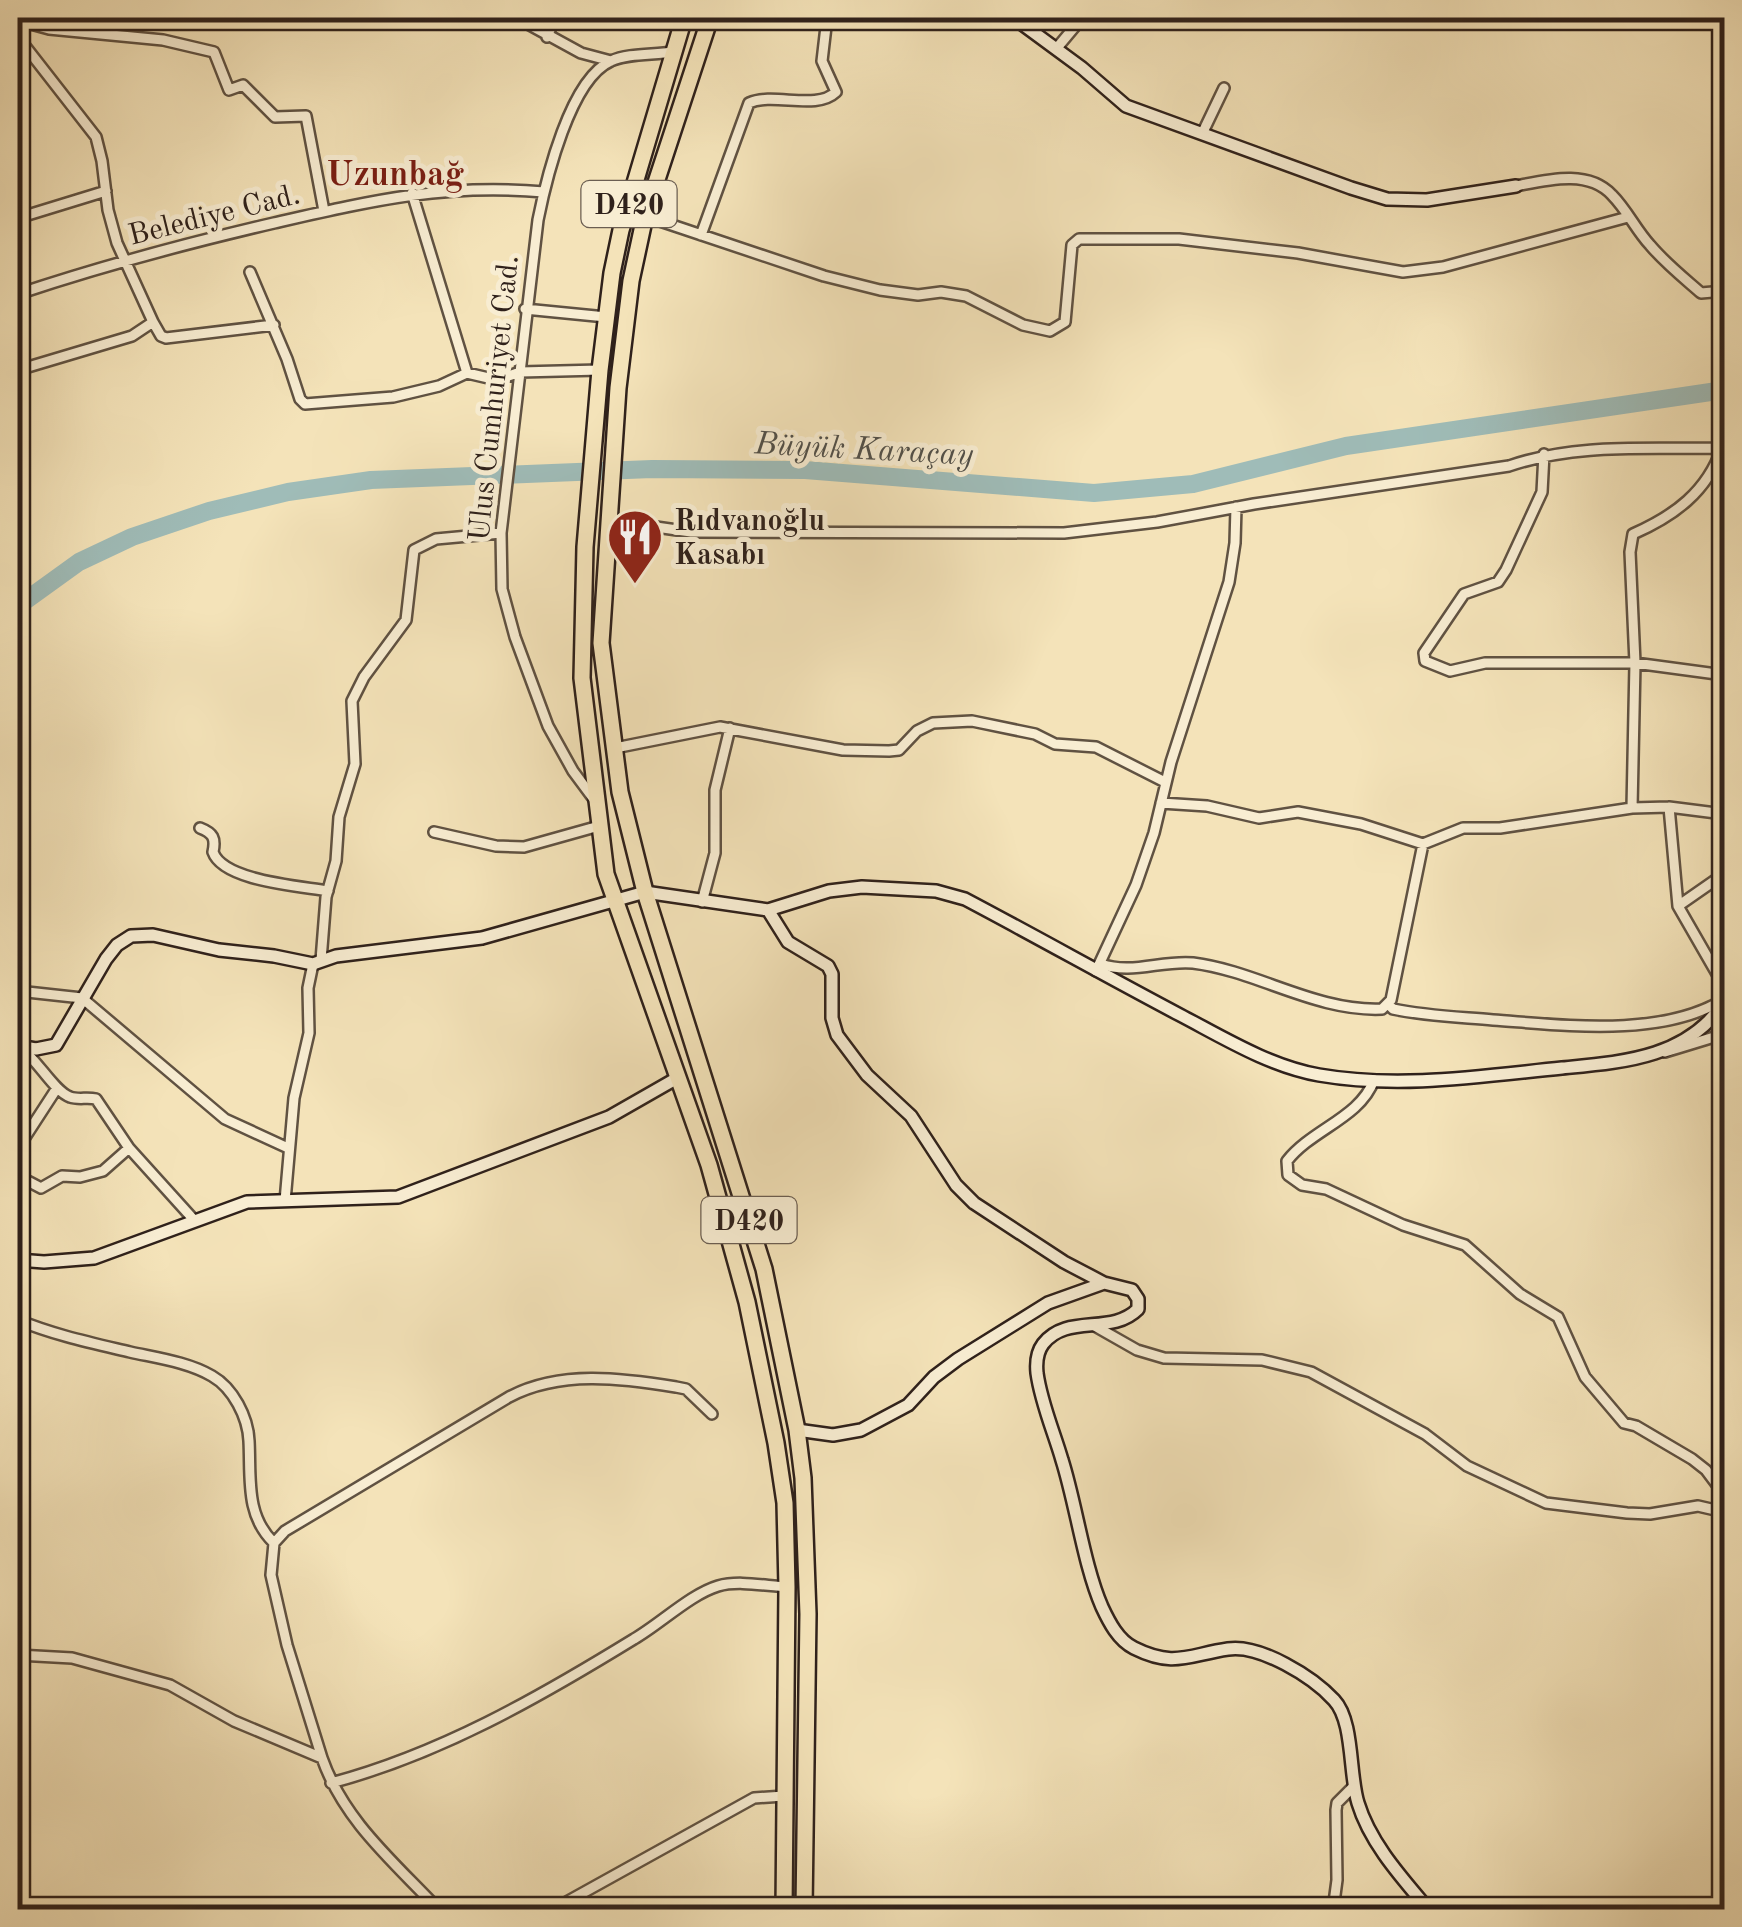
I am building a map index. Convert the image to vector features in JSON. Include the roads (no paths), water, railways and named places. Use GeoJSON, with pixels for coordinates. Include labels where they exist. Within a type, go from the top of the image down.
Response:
{"type":"FeatureCollection","features":[{"type":"Feature","properties":{"kind":"highway","name":"D420"},"geometry":{"type":"LineString","coordinates":[[684,18],[621,230],[606,317],[585,547],[582,678],[606,874],[709,1165],[766,1383],[785,1503],[784,1910]]}},
{"type":"Feature","properties":{"kind":"highway"},"geometry":{"type":"LineString","coordinates":[[645,216],[710,18]]}},
{"type":"Feature","properties":{"kind":"highway","name":"D420"},"geometry":{"type":"LineString","coordinates":[[645,216],[631,281],[618,388],[601,643],[620,792],[645,892],[764,1269],[797,1430],[803,1478],[808,1614],[804,1910]]}},
{"type":"Feature","properties":{"kind":"street"},"geometry":{"type":"LineString","coordinates":[[516,18],[580,53],[611,60],[672,52]]}},
{"type":"Feature","properties":{"kind":"street"},"geometry":{"type":"LineString","coordinates":[[547,37],[555,18]]}},
{"type":"Feature","properties":{"kind":"street"},"geometry":{"type":"LineString","coordinates":[[701,235],[749,103],[762,99],[826,98],[836,92],[822,61],[827,18]]}},
{"type":"Feature","properties":{"kind":"street"},"geometry":{"type":"LineString","coordinates":[[1014,18],[1126,106],[1387,199],[1426,200],[1582,179],[1600,185],[1613,196],[1652,248],[1701,293],[1724,291]]}},
{"type":"Feature","properties":{"kind":"street"},"geometry":{"type":"LineString","coordinates":[[1056,49],[1082,18]]}},
{"type":"Feature","properties":{"kind":"street"},"geometry":{"type":"LineString","coordinates":[[18,27],[26,23],[49,30],[163,40],[214,52],[229,90],[243,84],[275,117],[306,116],[324,212]]}},
{"type":"Feature","properties":{"kind":"street"},"geometry":{"type":"LineString","coordinates":[[18,37],[96,137],[108,210],[125,262],[161,336],[274,325]]}},
{"type":"Feature","properties":{"kind":"street","name":"Ulus Cumhuriyet Cad."},"geometry":{"type":"LineString","coordinates":[[596,802],[548,726],[515,636],[502,589],[501,534],[526,309],[544,192],[568,120],[587,82],[611,60]]}},
{"type":"Feature","properties":{"kind":"street"},"geometry":{"type":"LineString","coordinates":[[1202,134],[1224,88]]}},
{"type":"Feature","properties":{"kind":"street","name":"Belediye Cad."},"geometry":{"type":"LineString","coordinates":[[18,294],[125,262],[412,193],[470,188],[544,192]]}},
{"type":"Feature","properties":{"kind":"street"},"geometry":{"type":"LineString","coordinates":[[18,218],[106,192]]}},
{"type":"Feature","properties":{"kind":"street"},"geometry":{"type":"LineString","coordinates":[[412,193],[467,373]]}},
{"type":"Feature","properties":{"kind":"street"},"geometry":{"type":"LineString","coordinates":[[645,216],[824,276],[880,290],[903,294],[954,293],[1023,325],[1050,331],[1065,322],[1072,245],[1079,239],[1179,240],[1298,253],[1403,272],[1443,268],[1628,217]]}},
{"type":"Feature","properties":{"kind":"street"},"geometry":{"type":"LineString","coordinates":[[250,272],[305,404],[393,397],[439,386],[467,373],[498,380],[520,372],[600,370]]}},
{"type":"Feature","properties":{"kind":"street"},"geometry":{"type":"LineString","coordinates":[[526,309],[606,317]]}},
{"type":"Feature","properties":{"kind":"street"},"geometry":{"type":"LineString","coordinates":[[18,370],[132,336],[153,322]]}},
{"type":"Feature","properties":{"kind":"street"},"geometry":{"type":"LineString","coordinates":[[628,532],[642,525],[691,532],[1064,533],[1510,466],[1544,454],[1649,446],[1723,448],[1714,473],[1686,504],[1633,534],[1632,808]]}},
{"type":"Feature","properties":{"kind":"street"},"geometry":{"type":"LineString","coordinates":[[1544,454],[1542,492],[1506,570],[1498,582],[1464,594],[1424,652],[1426,661],[1450,672],[1485,664],[1635,663],[1724,675]]}},
{"type":"Feature","properties":{"kind":"street"},"geometry":{"type":"LineString","coordinates":[[1098,967],[1146,859],[1206,646],[1229,582],[1236,544],[1236,508]]}},
{"type":"Feature","properties":{"kind":"street"},"geometry":{"type":"LineString","coordinates":[[285,1201],[298,1077],[309,1033],[308,988],[317,962],[336,861],[339,817],[356,764],[352,701],[364,677],[406,620],[414,550],[436,538],[501,534]]}},
{"type":"Feature","properties":{"kind":"street"},"geometry":{"type":"LineString","coordinates":[[615,748],[710,727],[876,752],[899,750],[917,732],[934,724],[972,720],[1035,734],[1055,744],[1096,747],[1166,782]]}},
{"type":"Feature","properties":{"kind":"street"},"geometry":{"type":"LineString","coordinates":[[702,902],[715,853],[714,790],[730,728]]}},
{"type":"Feature","properties":{"kind":"street"},"geometry":{"type":"LineString","coordinates":[[1161,803],[1207,806],[1259,818],[1290,812],[1315,814],[1423,844],[1463,828],[1500,828],[1632,808],[1669,807],[1724,814]]}},
{"type":"Feature","properties":{"kind":"street"},"geometry":{"type":"LineString","coordinates":[[1669,807],[1678,906],[1724,986]]}},
{"type":"Feature","properties":{"kind":"street"},"geometry":{"type":"LineString","coordinates":[[434,832],[496,846],[524,847],[599,826]]}},
{"type":"Feature","properties":{"kind":"street"},"geometry":{"type":"LineString","coordinates":[[200,828],[212,834],[216,841],[213,852],[222,866],[254,877],[328,892]]}},
{"type":"Feature","properties":{"kind":"street"},"geometry":{"type":"LineString","coordinates":[[1388,1004],[1399,969],[1423,844]]}},
{"type":"Feature","properties":{"kind":"street"},"geometry":{"type":"LineString","coordinates":[[1678,906],[1724,874]]}},
{"type":"Feature","properties":{"kind":"street"},"geometry":{"type":"LineString","coordinates":[[18,1046],[36,1049],[56,1045],[116,945],[131,936],[153,935],[219,950],[317,962],[482,938],[645,892],[768,910],[830,890],[862,888],[936,891],[966,899],[1246,1050],[1314,1074],[1374,1080],[1463,1080],[1626,1062],[1661,1051],[1709,1025],[1724,1001]]}},
{"type":"Feature","properties":{"kind":"street"},"geometry":{"type":"LineString","coordinates":[[768,910],[788,942],[828,966],[837,1036],[867,1075],[910,1116],[956,1185],[974,1203],[1064,1262],[1104,1283],[1132,1290],[1140,1304],[1122,1320],[1063,1328],[1038,1349],[1037,1375],[1100,1602],[1112,1626],[1127,1644],[1155,1658],[1182,1661],[1231,1648],[1253,1650],[1290,1667],[1336,1702],[1344,1723],[1354,1786],[1371,1832],[1428,1910]]}},
{"type":"Feature","properties":{"kind":"street"},"geometry":{"type":"LineString","coordinates":[[1098,967],[1191,963],[1333,1004],[1375,1009],[1388,1004]]}},
{"type":"Feature","properties":{"kind":"street"},"geometry":{"type":"LineString","coordinates":[[18,991],[82,998],[214,1112],[288,1148]]}},
{"type":"Feature","properties":{"kind":"street"},"geometry":{"type":"LineString","coordinates":[[1388,1004],[1398,1010],[1451,1018],[1560,1026],[1634,1025],[1674,1018],[1724,1001]]}},
{"type":"Feature","properties":{"kind":"street"},"geometry":{"type":"LineString","coordinates":[[1661,1051],[1676,1051],[1724,1034]]}},
{"type":"Feature","properties":{"kind":"street"},"geometry":{"type":"LineString","coordinates":[[18,1046],[38,1062],[57,1088],[72,1098],[96,1099],[129,1148],[194,1220]]}},
{"type":"Feature","properties":{"kind":"street"},"geometry":{"type":"LineString","coordinates":[[18,1260],[94,1258],[247,1202],[398,1197],[608,1117],[679,1077]]}},
{"type":"Feature","properties":{"kind":"street"},"geometry":{"type":"LineString","coordinates":[[1374,1080],[1368,1097],[1286,1161],[1288,1175],[1302,1185],[1326,1189],[1403,1225],[1465,1246],[1520,1294],[1558,1317],[1584,1376],[1624,1424],[1636,1426],[1692,1459],[1724,1494]]}},
{"type":"Feature","properties":{"kind":"street"},"geometry":{"type":"LineString","coordinates":[[18,1148],[57,1088]]}},
{"type":"Feature","properties":{"kind":"street"},"geometry":{"type":"LineString","coordinates":[[18,1176],[41,1188],[62,1176],[80,1177],[103,1170],[129,1148]]}},
{"type":"Feature","properties":{"kind":"street"},"geometry":{"type":"LineString","coordinates":[[797,1430],[832,1435],[860,1430],[908,1405],[934,1377],[1048,1303],[1104,1283]]}},
{"type":"Feature","properties":{"kind":"street"},"geometry":{"type":"LineString","coordinates":[[18,1320],[74,1340],[162,1359],[221,1383],[239,1407],[248,1428],[252,1508],[261,1531],[274,1543]]}},
{"type":"Feature","properties":{"kind":"street"},"geometry":{"type":"LineString","coordinates":[[1093,1324],[1137,1350],[1164,1358],[1262,1360],[1311,1372],[1425,1434],[1467,1466],[1546,1502],[1627,1513],[1650,1514],[1698,1506],[1724,1512]]}},
{"type":"Feature","properties":{"kind":"street"},"geometry":{"type":"LineString","coordinates":[[439,1910],[356,1822],[331,1783],[287,1645],[271,1575],[274,1543],[319,1508],[509,1397],[544,1381],[598,1379],[676,1387],[686,1390],[712,1414]]}},
{"type":"Feature","properties":{"kind":"street"},"geometry":{"type":"LineString","coordinates":[[331,1783],[420,1755],[491,1721],[634,1640],[712,1589],[728,1584],[787,1587]]}},
{"type":"Feature","properties":{"kind":"street"},"geometry":{"type":"LineString","coordinates":[[18,1655],[72,1658],[170,1685],[248,1728],[322,1758]]}},
{"type":"Feature","properties":{"kind":"street"},"geometry":{"type":"LineString","coordinates":[[1333,1910],[1336,1810],[1354,1786]]}},
{"type":"Feature","properties":{"kind":"street"},"geometry":{"type":"LineString","coordinates":[[552,1910],[754,1798],[784,1796]]}},
{"type":"Feature","properties":{"kind":"waterway","name":"Büyük Karaçay"},"geometry":{"type":"LineString","coordinates":[[18,606],[79,562],[132,537],[209,511],[288,492],[371,480],[652,469],[805,470],[1094,493],[1193,484],[1346,446],[1724,390]]}},
{"type":"Feature","properties":{"kind":"place","name":"Rıdvanoğlu Kasabı"},"geometry":{"type":"Point","coordinates":[635,586]}},
{"type":"Feature","properties":{"kind":"district","name":"Uzunbağ"},"geometry":{"type":"Point","coordinates":[395,173]}}]}
